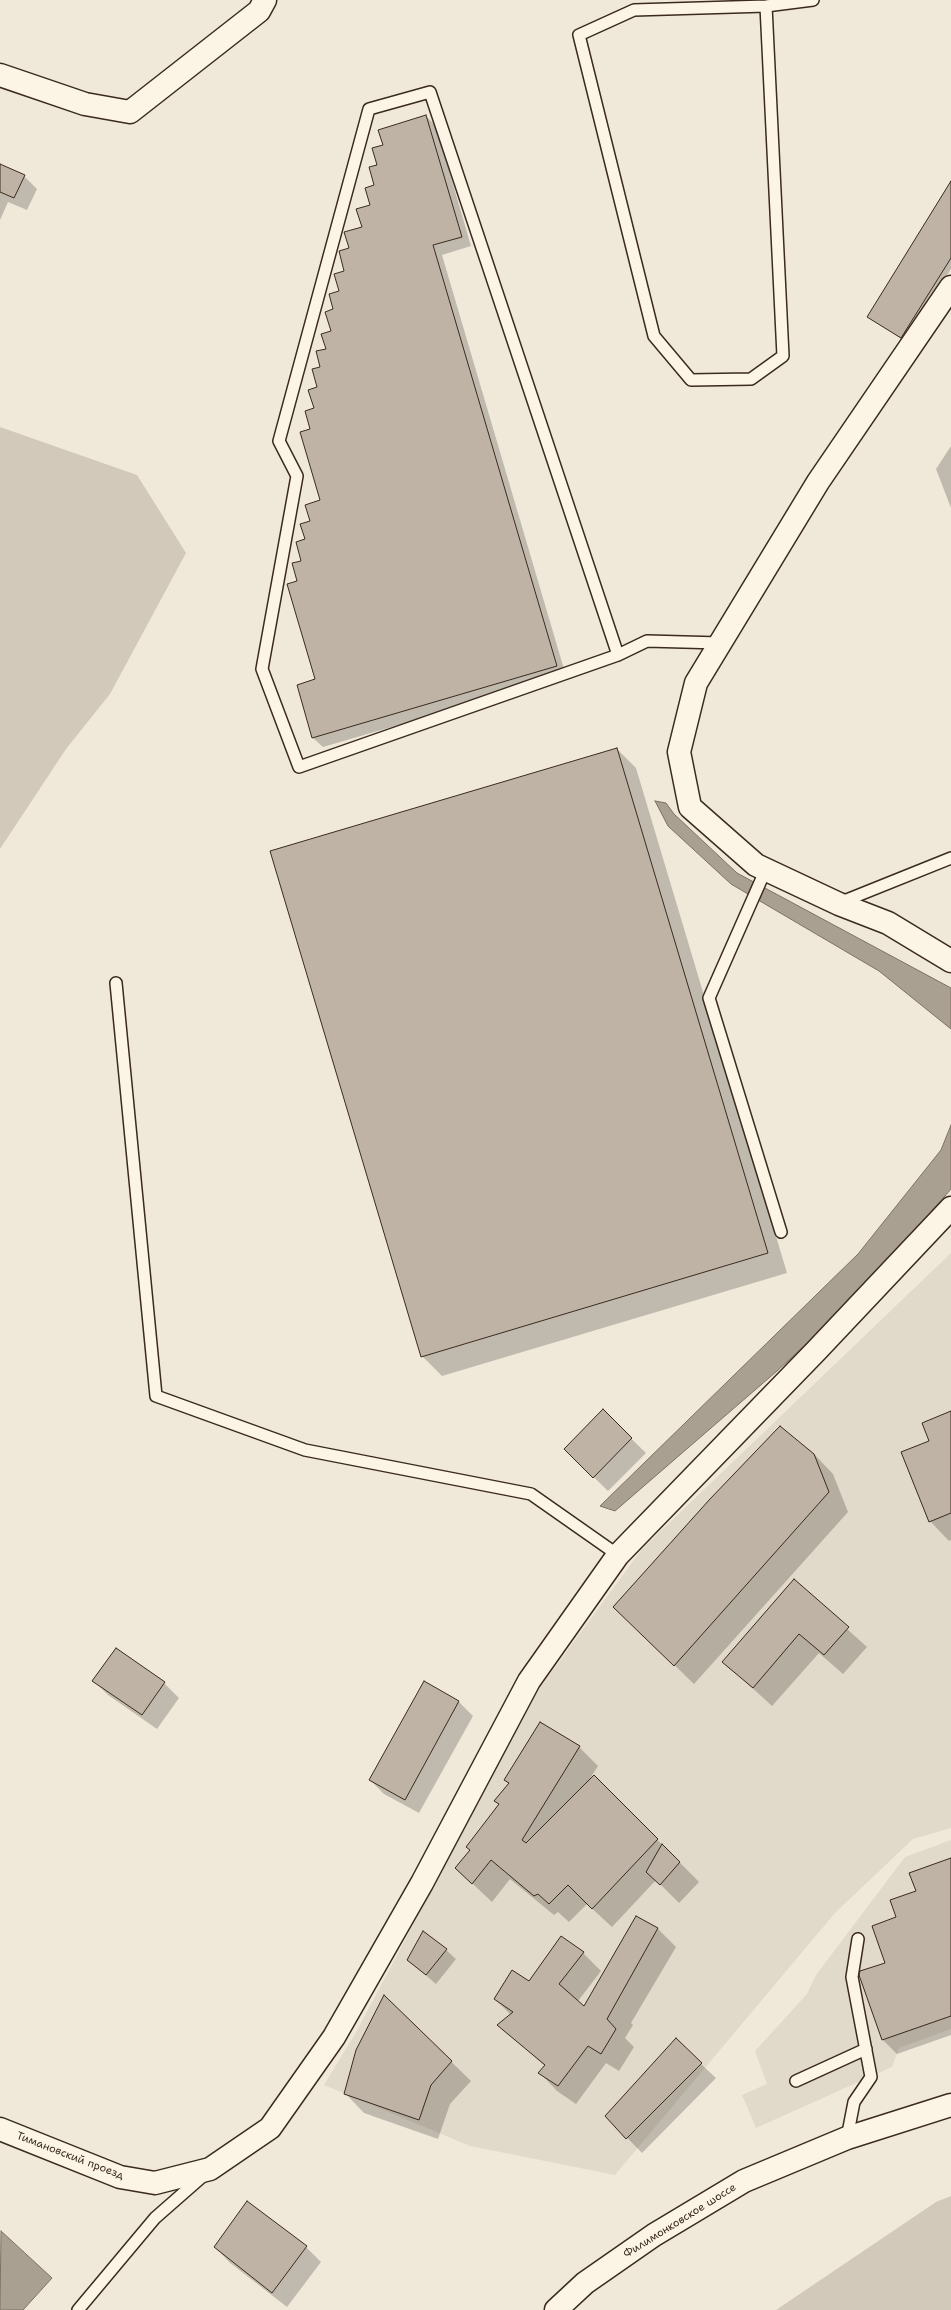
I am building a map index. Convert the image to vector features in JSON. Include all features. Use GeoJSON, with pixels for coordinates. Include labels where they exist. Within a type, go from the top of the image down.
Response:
{"type":"FeatureCollection","features":[{"type":"Feature","properties":{"kind":"street"},"geometry":{"type":"LineString","coordinates":[[0,75],[85,104],[130,112],[259,11],[265,0]]}},
{"type":"Feature","properties":{"kind":"street"},"geometry":{"type":"LineString","coordinates":[[951,287],[818,482],[696,683],[680,752],[690,807],[756,865],[839,904],[888,923],[951,961]]}},
{"type":"Feature","properties":{"kind":"street"},"geometry":{"type":"LineString","coordinates":[[210,2169],[270,2128],[334,2037],[422,1883],[529,1681],[618,1555],[816,1351],[951,1208]]}},
{"type":"Feature","properties":{"kind":"street","name":"Филимонковское шоссе"},"geometry":{"type":"LineString","coordinates":[[556,2310],[585,2284],[654,2235],[698,2207],[744,2181],[847,2138],[951,2105]]}},
{"type":"Feature","properties":{"kind":"street","name":"Тимановский проезд"},"geometry":{"type":"LineString","coordinates":[[0,2129],[120,2177],[155,2183],[210,2169]]}},
{"type":"Feature","properties":{"kind":"lane"},"geometry":{"type":"LineString","coordinates":[[766,6],[783,356],[751,379],[691,380],[654,336],[578,35],[634,10],[766,6],[813,0]]}},
{"type":"Feature","properties":{"kind":"lane"},"geometry":{"type":"LineString","coordinates":[[618,654],[430,92],[369,109],[279,441],[297,476],[262,670],[299,767],[618,654],[647,641],[720,643]]}},
{"type":"Feature","properties":{"kind":"lane"},"geometry":{"type":"LineString","coordinates":[[839,904],[951,858]]}},
{"type":"Feature","properties":{"kind":"lane"},"geometry":{"type":"LineString","coordinates":[[766,869],[709,998],[781,1232]]}},
{"type":"Feature","properties":{"kind":"lane"},"geometry":{"type":"LineString","coordinates":[[116,982],[156,1396],[305,1450],[531,1494],[618,1555]]}},
{"type":"Feature","properties":{"kind":"lane"},"geometry":{"type":"LineString","coordinates":[[847,2138],[854,2102],[871,2076],[852,1977],[858,1939]]}},
{"type":"Feature","properties":{"kind":"lane"},"geometry":{"type":"LineString","coordinates":[[796,2081],[866,2049]]}},
{"type":"Feature","properties":{"kind":"lane"},"geometry":{"type":"LineString","coordinates":[[78,2310],[155,2218],[210,2169]]}},
{"type":"Feature","properties":{"kind":"shaded area"},"geometry":{"type":"Polygon","coordinates":[[[0,427],[137,475],[186,553],[110,694],[66,749],[0,849],[0,427]]]}},
{"type":"Feature","properties":{"kind":"shaded area"},"geometry":{"type":"Polygon","coordinates":[[[655,801],[666,803],[674,814],[737,873],[951,988],[951,1029],[879,971],[731,884],[668,826],[655,801]]]}},
{"type":"Feature","properties":{"kind":"shaded area"},"geometry":{"type":"Polygon","coordinates":[[[951,1125],[951,1189],[852,1302],[777,1371],[615,1511],[600,1506],[858,1254],[941,1150],[951,1125]]]}},
{"type":"Feature","properties":{"kind":"shaded area"},"geometry":{"type":"Polygon","coordinates":[[[951,1253],[951,1828],[913,1839],[835,1913],[615,2175],[470,2146],[324,2085],[355,2034],[539,1689],[642,1549],[951,1253]]]}},
{"type":"Feature","properties":{"kind":"shaded area"},"geometry":{"type":"Polygon","coordinates":[[[951,1840],[951,2029],[899,2048],[892,2067],[756,2128],[742,2095],[767,2084],[755,2051],[807,1994],[816,1975],[905,1857],[951,1840]]]}},
{"type":"Feature","properties":{"kind":"shaded area"},"geometry":{"type":"Polygon","coordinates":[[[951,2196],[951,2310],[776,2310],[936,2202],[951,2196]]]}},
{"type":"Feature","properties":{"kind":"shaded area"},"geometry":{"type":"Polygon","coordinates":[[[1,2231],[52,2278],[23,2310],[0,2310],[1,2231]]]}},
{"type":"Feature","properties":{"kind":"building"},"geometry":{"type":"Polygon","coordinates":[[[426,115],[462,237],[433,245],[557,666],[312,738],[297,685],[315,679],[287,584],[297,581],[292,563],[301,561],[296,542],[305,539],[300,524],[310,521],[305,505],[320,500],[300,432],[310,429],[305,411],[314,408],[308,390],[317,387],[312,369],[320,367],[316,351],[326,349],[321,334],[331,331],[325,312],[333,309],[329,294],[339,291],[334,274],[344,271],[339,251],[349,248],[344,232],[362,227],[356,209],[370,205],[365,188],[374,185],[369,167],[377,165],[372,148],[383,145],[378,130],[426,115]]]}},
{"type":"Feature","properties":{"kind":"building"},"geometry":{"type":"Polygon","coordinates":[[[0,164],[25,175],[14,198],[0,192],[0,164]]]}},
{"type":"Feature","properties":{"kind":"building"},"geometry":{"type":"Polygon","coordinates":[[[951,181],[951,258],[901,338],[867,317],[951,181]]]}},
{"type":"Feature","properties":{"kind":"building"},"geometry":{"type":"Polygon","coordinates":[[[617,748],[768,1253],[421,1357],[270,851],[617,748]]]}},
{"type":"Feature","properties":{"kind":"building"},"geometry":{"type":"Polygon","coordinates":[[[603,1409],[632,1438],[593,1478],[564,1449],[603,1409]]]}},
{"type":"Feature","properties":{"kind":"building"},"geometry":{"type":"Polygon","coordinates":[[[951,1411],[951,1513],[929,1522],[901,1452],[929,1441],[922,1423],[951,1411]]]}},
{"type":"Feature","properties":{"kind":"building"},"geometry":{"type":"Polygon","coordinates":[[[780,1426],[814,1454],[829,1492],[674,1666],[613,1607],[710,1499],[780,1426]]]}},
{"type":"Feature","properties":{"kind":"building"},"geometry":{"type":"Polygon","coordinates":[[[794,1579],[849,1627],[824,1655],[799,1634],[753,1688],[722,1662],[794,1579]]]}},
{"type":"Feature","properties":{"kind":"building"},"geometry":{"type":"Polygon","coordinates":[[[116,1648],[165,1682],[142,1715],[92,1681],[116,1648]]]}},
{"type":"Feature","properties":{"kind":"building"},"geometry":{"type":"Polygon","coordinates":[[[424,1681],[459,1701],[405,1800],[369,1780],[424,1681]]]}},
{"type":"Feature","properties":{"kind":"building"},"geometry":{"type":"Polygon","coordinates":[[[540,1722],[580,1746],[522,1840],[526,1843],[594,1775],[658,1839],[592,1909],[568,1885],[549,1904],[538,1894],[534,1896],[491,1860],[472,1884],[455,1868],[470,1850],[466,1847],[499,1804],[494,1801],[509,1783],[504,1780],[540,1722]]]}},
{"type":"Feature","properties":{"kind":"building"},"geometry":{"type":"Polygon","coordinates":[[[662,1844],[680,1862],[660,1885],[646,1872],[662,1844]]]}},
{"type":"Feature","properties":{"kind":"building"},"geometry":{"type":"Polygon","coordinates":[[[951,1858],[951,2016],[882,2040],[859,1975],[860,1971],[885,1963],[872,1926],[896,1917],[890,1900],[916,1891],[909,1873],[951,1858]]]}},
{"type":"Feature","properties":{"kind":"building"},"geometry":{"type":"Polygon","coordinates":[[[636,1916],[658,1928],[607,2019],[616,2029],[601,2054],[588,2046],[558,2086],[538,2073],[545,2065],[497,2025],[513,2012],[494,1999],[512,1970],[529,1981],[561,1936],[584,1952],[559,1984],[584,2006],[636,1916]]]}},
{"type":"Feature","properties":{"kind":"building"},"geometry":{"type":"Polygon","coordinates":[[[423,1931],[447,1949],[426,1975],[407,1960],[423,1931]]]}},
{"type":"Feature","properties":{"kind":"building"},"geometry":{"type":"Polygon","coordinates":[[[384,1995],[452,2061],[431,2085],[419,2120],[344,2094],[356,2050],[384,1995]]]}},
{"type":"Feature","properties":{"kind":"building"},"geometry":{"type":"Polygon","coordinates":[[[676,2038],[702,2063],[626,2139],[605,2116],[676,2038]]]}},
{"type":"Feature","properties":{"kind":"building"},"geometry":{"type":"Polygon","coordinates":[[[247,2201],[307,2246],[272,2293],[214,2247],[247,2201]]]}}]}
